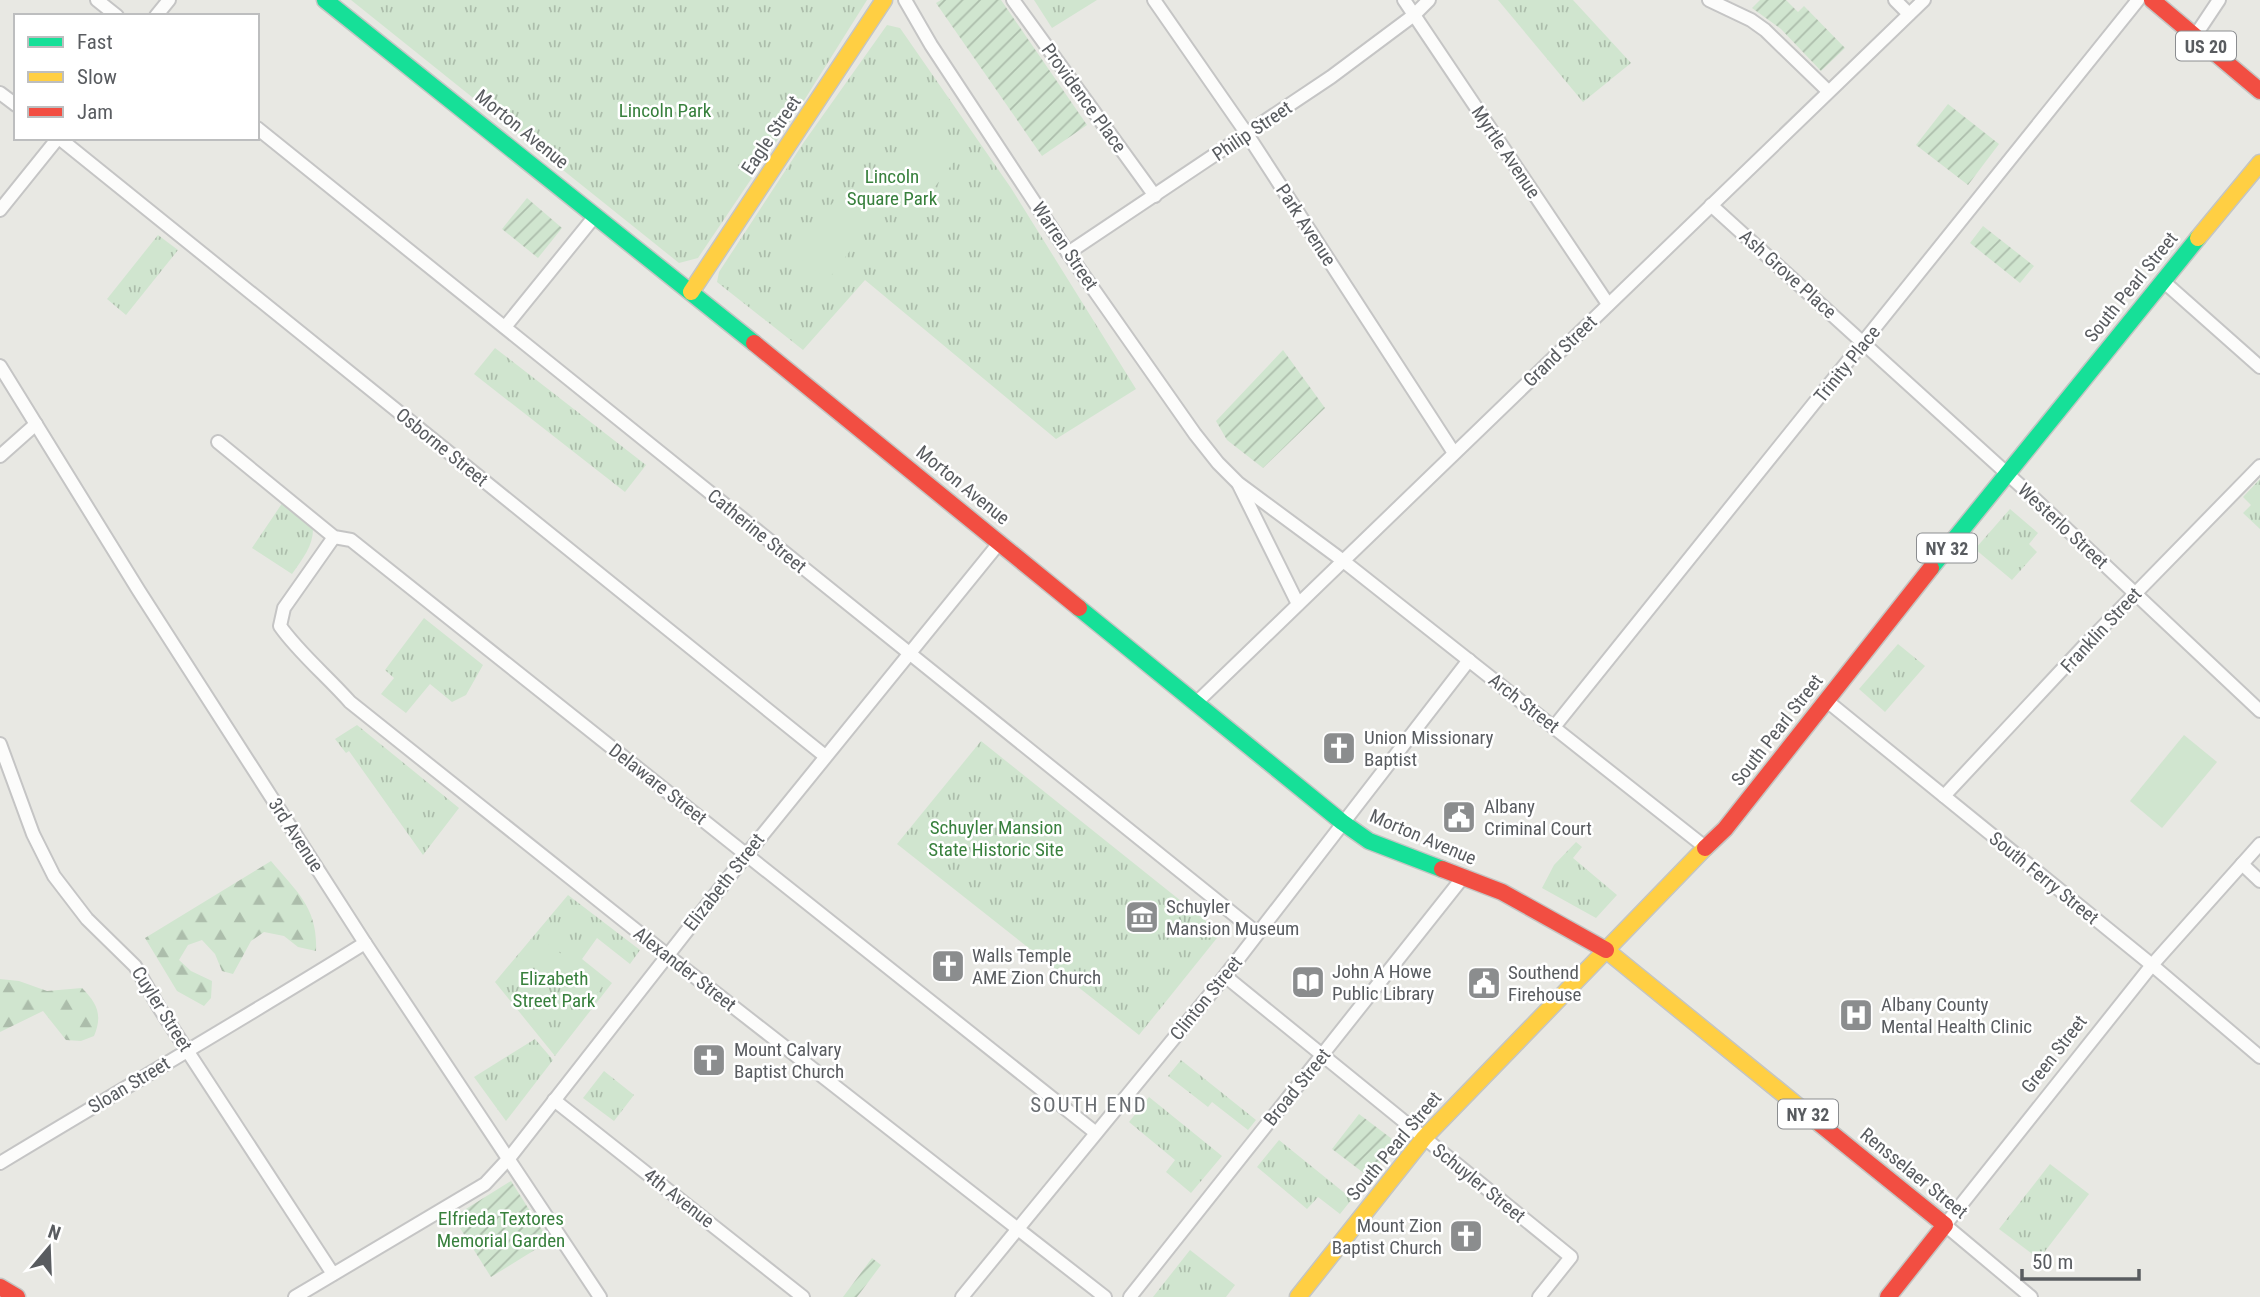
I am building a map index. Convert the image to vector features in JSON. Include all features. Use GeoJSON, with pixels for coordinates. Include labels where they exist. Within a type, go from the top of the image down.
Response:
{"type":"FeatureCollection","features":[{"type":"Feature","properties":{"kind":"main road","name":"Morton Avenue"},"geometry":{"type":"LineString","coordinates":[[325,0],[691,292],[1342,822],[1369,841],[1464,876],[1535,909],[1606,950]]}},
{"type":"Feature","properties":{"kind":"main road","name":"Eagle Street"},"geometry":{"type":"LineString","coordinates":[[691,292],[884,0]]}},
{"type":"Feature","properties":{"kind":"main road","name":"US 20"},"geometry":{"type":"LineString","coordinates":[[2152,0],[2260,91]]}},
{"type":"Feature","properties":{"kind":"main road","name":"South Pearl Street"},"geometry":{"type":"LineString","coordinates":[[1298,1297],[1424,1138],[1725,829],[2006,473],[2260,163]]}},
{"type":"Feature","properties":{"kind":"main road","name":"Rensselaer Street"},"geometry":{"type":"LineString","coordinates":[[1606,950],[1945,1225]]}},
{"type":"Feature","properties":{"kind":"main road","name":"Green Street"},"geometry":{"type":"LineString","coordinates":[[1888,1297],[1945,1225]]}},
{"type":"Feature","properties":{"kind":"main road"},"geometry":{"type":"LineString","coordinates":[[0,1287],[17,1297]]}},
{"type":"Feature","properties":{"kind":"street"},"geometry":{"type":"LineString","coordinates":[[97,0],[114,14]]}},
{"type":"Feature","properties":{"kind":"street"},"geometry":{"type":"LineString","coordinates":[[158,14],[169,0]]}},
{"type":"Feature","properties":{"kind":"street","name":"Warren Street"},"geometry":{"type":"LineString","coordinates":[[905,0],[931,45],[1068,253],[1195,433],[1238,483],[1342,560]]}},
{"type":"Feature","properties":{"kind":"street","name":"Providence Place"},"geometry":{"type":"LineString","coordinates":[[1013,0],[1155,197]]}},
{"type":"Feature","properties":{"kind":"street","name":"Park Avenue"},"geometry":{"type":"LineString","coordinates":[[1154,0],[1247,134],[1454,453]]}},
{"type":"Feature","properties":{"kind":"street","name":"Myrtle Avenue"},"geometry":{"type":"LineString","coordinates":[[1404,0],[1608,304]]}},
{"type":"Feature","properties":{"kind":"street","name":"Philip Street"},"geometry":{"type":"LineString","coordinates":[[1068,253],[1331,77],[1414,15],[1429,0]]}},
{"type":"Feature","properties":{"kind":"street"},"geometry":{"type":"LineString","coordinates":[[1709,0],[1751,20],[1765,30],[1828,91]]}},
{"type":"Feature","properties":{"kind":"street"},"geometry":{"type":"LineString","coordinates":[[1895,0],[1909,14]]}},
{"type":"Feature","properties":{"kind":"street","name":"Grand Street"},"geometry":{"type":"LineString","coordinates":[[1196,703],[1924,0]]}},
{"type":"Feature","properties":{"kind":"street","name":"Trinity Place"},"geometry":{"type":"LineString","coordinates":[[1554,727],[2138,0]]}},
{"type":"Feature","properties":{"kind":"street"},"geometry":{"type":"LineString","coordinates":[[2194,36],[2219,0]]}},
{"type":"Feature","properties":{"kind":"street","name":"Catherine Street"},"geometry":{"type":"LineString","coordinates":[[259,130],[1256,933]]}},
{"type":"Feature","properties":{"kind":"street"},"geometry":{"type":"LineString","coordinates":[[0,210],[57,140]]}},
{"type":"Feature","properties":{"kind":"street","name":"Osborne Street"},"geometry":{"type":"LineString","coordinates":[[61,140],[825,756]]}},
{"type":"Feature","properties":{"kind":"street","name":"Ash Grove Place"},"geometry":{"type":"LineString","coordinates":[[1711,205],[1864,344]]}},
{"type":"Feature","properties":{"kind":"street"},"geometry":{"type":"LineString","coordinates":[[505,327],[595,216]]}},
{"type":"Feature","properties":{"kind":"street"},"geometry":{"type":"LineString","coordinates":[[2163,281],[2260,367]]}},
{"type":"Feature","properties":{"kind":"street","name":"Westerlo Street"},"geometry":{"type":"LineString","coordinates":[[1864,344],[2136,593],[2260,711]]}},
{"type":"Feature","properties":{"kind":"street","name":"3rd Avenue"},"geometry":{"type":"LineString","coordinates":[[0,366],[139,591],[365,943],[510,1157],[600,1297]]}},
{"type":"Feature","properties":{"kind":"street"},"geometry":{"type":"LineString","coordinates":[[0,456],[36,424]]}},
{"type":"Feature","properties":{"kind":"street","name":"Delaware Street"},"geometry":{"type":"LineString","coordinates":[[218,442],[334,537],[351,540],[1096,1133]]}},
{"type":"Feature","properties":{"kind":"street","name":"Franklin Street"},"geometry":{"type":"LineString","coordinates":[[1944,796],[2257,469]]}},
{"type":"Feature","properties":{"kind":"street","name":"Warren Street"},"geometry":{"type":"LineString","coordinates":[[1238,483],[1298,604]]}},
{"type":"Feature","properties":{"kind":"street","name":"Alexander Street"},"geometry":{"type":"LineString","coordinates":[[334,537],[284,608],[280,625],[290,640],[350,702],[667,955],[1105,1297]]}},
{"type":"Feature","properties":{"kind":"street","name":"Elizabeth Street"},"geometry":{"type":"LineString","coordinates":[[296,1297],[485,1184],[510,1157],[825,756],[1000,542]]}},
{"type":"Feature","properties":{"kind":"street","name":"Arch Street"},"geometry":{"type":"LineString","coordinates":[[1342,560],[1705,847]]}},
{"type":"Feature","properties":{"kind":"street","name":"Clinton Street"},"geometry":{"type":"LineString","coordinates":[[962,1297],[1224,976],[1469,660]]}},
{"type":"Feature","properties":{"kind":"street","name":"South Ferry Street"},"geometry":{"type":"LineString","coordinates":[[1827,701],[2152,965],[2260,1057]]}},
{"type":"Feature","properties":{"kind":"street","name":"Cuyler Street"},"geometry":{"type":"LineString","coordinates":[[0,744],[33,834],[54,876],[87,919],[135,966],[160,1009],[333,1274]]}},
{"type":"Feature","properties":{"kind":"street","name":"Green Street"},"geometry":{"type":"LineString","coordinates":[[1945,1225],[2152,965],[2260,844]]}},
{"type":"Feature","properties":{"kind":"street"},"geometry":{"type":"LineString","coordinates":[[2242,864],[2260,881]]}},
{"type":"Feature","properties":{"kind":"street","name":"Broad Street"},"geometry":{"type":"LineString","coordinates":[[1130,1297],[1389,974],[1464,876]]}},
{"type":"Feature","properties":{"kind":"street","name":"Sloan Street"},"geometry":{"type":"LineString","coordinates":[[0,1163],[258,1010],[365,943]]}},
{"type":"Feature","properties":{"kind":"street","name":"Schuyler Street"},"geometry":{"type":"LineString","coordinates":[[1224,976],[1571,1257],[1539,1297]]}},
{"type":"Feature","properties":{"kind":"street","name":"4th Avenue"},"geometry":{"type":"LineString","coordinates":[[554,1100],[803,1297]]}},
{"type":"Feature","properties":{"kind":"street","name":"Rensselaer Street"},"geometry":{"type":"LineString","coordinates":[[1945,1225],[2031,1297]]}},
{"type":"Feature","properties":{"kind":"green space","name":"Lincoln Park"},"geometry":{"type":"Polygon","coordinates":[[[351,0],[867,0],[805,99],[698,258],[679,263],[351,0]]]}},
{"type":"Feature","properties":{"kind":"green space"},"geometry":{"type":"Polygon","coordinates":[[[941,0],[1001,0],[1087,125],[1042,156],[936,3],[941,0]]]}},
{"type":"Feature","properties":{"kind":"green space"},"geometry":{"type":"Polygon","coordinates":[[[1034,0],[1097,0],[1052,28],[1034,0]]]}},
{"type":"Feature","properties":{"kind":"green space"},"geometry":{"type":"Polygon","coordinates":[[[1498,0],[1573,0],[1631,63],[1583,102],[1498,0]]]}},
{"type":"Feature","properties":{"kind":"green space"},"geometry":{"type":"Polygon","coordinates":[[[1760,0],[1786,0],[1798,12],[1804,6],[1845,48],[1821,71],[1781,29],[1752,8],[1760,0]]]}},
{"type":"Feature","properties":{"kind":"green space","name":"Lincoln Square Park"},"geometry":{"type":"Polygon","coordinates":[[[887,25],[900,28],[1011,188],[1136,389],[1056,439],[865,280],[803,350],[717,282],[719,272],[804,142],[887,25]]]}},
{"type":"Feature","properties":{"kind":"green space"},"geometry":{"type":"Polygon","coordinates":[[[1948,104],[1999,144],[1968,185],[1916,145],[1948,104]]]}},
{"type":"Feature","properties":{"kind":"green space"},"geometry":{"type":"Polygon","coordinates":[[[922,133],[956,159],[909,221],[875,195],[922,133]]]}},
{"type":"Feature","properties":{"kind":"green space"},"geometry":{"type":"Polygon","coordinates":[[[841,192],[875,218],[828,280],[794,254],[841,192]]]}},
{"type":"Feature","properties":{"kind":"green space"},"geometry":{"type":"Polygon","coordinates":[[[527,198],[562,228],[538,258],[502,229],[527,198]]]}},
{"type":"Feature","properties":{"kind":"green space"},"geometry":{"type":"Polygon","coordinates":[[[1983,226],[2034,266],[2020,283],[1970,243],[1983,226]]]}},
{"type":"Feature","properties":{"kind":"green space"},"geometry":{"type":"Polygon","coordinates":[[[158,235],[178,250],[126,315],[107,299],[158,235]]]}},
{"type":"Feature","properties":{"kind":"green space"},"geometry":{"type":"Polygon","coordinates":[[[495,348],[646,465],[625,492],[474,374],[495,348]]]}},
{"type":"Feature","properties":{"kind":"green space"},"geometry":{"type":"Polygon","coordinates":[[[1283,350],[1325,408],[1263,468],[1227,440],[1216,421],[1283,350]]]}},
{"type":"Feature","properties":{"kind":"green space"},"geometry":{"type":"Polygon","coordinates":[[[2260,479],[2260,529],[2243,513],[2251,505],[2243,497],[2260,479]]]}},
{"type":"Feature","properties":{"kind":"green space"},"geometry":{"type":"Polygon","coordinates":[[[283,502],[313,526],[310,545],[292,574],[252,548],[283,502]]]}},
{"type":"Feature","properties":{"kind":"green space"},"geometry":{"type":"Polygon","coordinates":[[[2010,509],[2038,533],[2029,544],[2037,552],[2012,580],[1975,549],[2010,509]]]}},
{"type":"Feature","properties":{"kind":"green space"},"geometry":{"type":"Polygon","coordinates":[[[424,618],[483,665],[466,695],[452,702],[430,684],[406,713],[381,694],[394,678],[385,670],[424,618]]]}},
{"type":"Feature","properties":{"kind":"green space"},"geometry":{"type":"Polygon","coordinates":[[[1898,644],[1925,666],[1885,712],[1859,689],[1898,644]]]}},
{"type":"Feature","properties":{"kind":"green space"},"geometry":{"type":"Polygon","coordinates":[[[357,725],[459,808],[423,855],[349,751],[346,753],[335,739],[357,725]]]}},
{"type":"Feature","properties":{"kind":"green space"},"geometry":{"type":"Polygon","coordinates":[[[2184,735],[2217,762],[2162,828],[2130,801],[2184,735]]]}},
{"type":"Feature","properties":{"kind":"green space","name":"Schuyler Mansion State Historic Site"},"geometry":{"type":"Polygon","coordinates":[[[981,741],[1221,933],[1139,1035],[897,844],[981,741]]]}},
{"type":"Feature","properties":{"kind":"green space"},"geometry":{"type":"Polygon","coordinates":[[[1576,842],[1582,847],[1573,858],[1617,895],[1596,918],[1542,888],[1554,865],[1576,842]]]}},
{"type":"Feature","properties":{"kind":"green space"},"geometry":{"type":"Polygon","coordinates":[[[271,861],[297,892],[309,912],[316,936],[316,951],[298,947],[284,936],[264,932],[251,941],[233,974],[222,971],[215,954],[202,940],[188,945],[179,960],[191,971],[212,981],[211,998],[204,1006],[177,991],[145,938],[271,861]]]}},
{"type":"Feature","properties":{"kind":"green space","name":"Elizabeth Street Park"},"geometry":{"type":"Polygon","coordinates":[[[568,895],[640,950],[630,964],[597,938],[582,959],[612,983],[555,1056],[495,982],[568,895]]]}},
{"type":"Feature","properties":{"kind":"green space"},"geometry":{"type":"Polygon","coordinates":[[[549,944],[602,987],[584,1008],[532,965],[549,944]]]}},
{"type":"Feature","properties":{"kind":"green space"},"geometry":{"type":"Polygon","coordinates":[[[0,979],[19,981],[47,991],[82,988],[97,1010],[98,1022],[94,1036],[81,1041],[66,1040],[43,1011],[0,1032],[0,979]]]}},
{"type":"Feature","properties":{"kind":"green space"},"geometry":{"type":"Polygon","coordinates":[[[535,1039],[553,1060],[506,1121],[474,1077],[535,1039]]]}},
{"type":"Feature","properties":{"kind":"green space"},"geometry":{"type":"Polygon","coordinates":[[[1181,1060],[1256,1120],[1248,1130],[1212,1102],[1208,1107],[1168,1076],[1181,1060]]]}},
{"type":"Feature","properties":{"kind":"green space"},"geometry":{"type":"Polygon","coordinates":[[[604,1071],[634,1095],[614,1121],[583,1098],[604,1071]]]}},
{"type":"Feature","properties":{"kind":"green space"},"geometry":{"type":"Polygon","coordinates":[[[1149,1097],[1222,1156],[1191,1193],[1166,1172],[1175,1160],[1129,1122],[1149,1097]]]}},
{"type":"Feature","properties":{"kind":"green space"},"geometry":{"type":"Polygon","coordinates":[[[1359,1114],[1396,1142],[1369,1177],[1332,1149],[1359,1114]]]}},
{"type":"Feature","properties":{"kind":"green space"},"geometry":{"type":"Polygon","coordinates":[[[1279,1140],[1352,1199],[1340,1214],[1318,1197],[1307,1209],[1257,1167],[1279,1140]]]}},
{"type":"Feature","properties":{"kind":"green space"},"geometry":{"type":"Polygon","coordinates":[[[2050,1164],[2089,1194],[2039,1259],[1999,1229],[2050,1164]]]}},
{"type":"Feature","properties":{"kind":"green space","name":"Elfrieda Textores Memorial Garden"},"geometry":{"type":"Polygon","coordinates":[[[511,1181],[549,1241],[491,1277],[453,1217],[511,1181]]]}},
{"type":"Feature","properties":{"kind":"green space"},"geometry":{"type":"Polygon","coordinates":[[[1190,1250],[1235,1285],[1226,1297],[1153,1297],[1190,1250]]]}},
{"type":"Feature","properties":{"kind":"green space"},"geometry":{"type":"Polygon","coordinates":[[[872,1258],[881,1265],[857,1297],[843,1297],[872,1258]]]}},
{"type":"Feature","properties":{"kind":"traffic: fast"},"geometry":{"type":"LineString","coordinates":[[325,0],[754,343]]}},
{"type":"Feature","properties":{"kind":"traffic: fast"},"geometry":{"type":"LineString","coordinates":[[1931,568],[2198,238]]}},
{"type":"Feature","properties":{"kind":"traffic: fast"},"geometry":{"type":"LineString","coordinates":[[1079,608],[1342,822],[1369,841],[1442,869]]}},
{"type":"Feature","properties":{"kind":"traffic: slow"},"geometry":{"type":"LineString","coordinates":[[691,292],[884,0]]}},
{"type":"Feature","properties":{"kind":"traffic: slow"},"geometry":{"type":"LineString","coordinates":[[2198,238],[2260,163]]}},
{"type":"Feature","properties":{"kind":"traffic: slow"},"geometry":{"type":"LineString","coordinates":[[1298,1297],[1424,1138],[1705,848]]}},
{"type":"Feature","properties":{"kind":"traffic: slow"},"geometry":{"type":"LineString","coordinates":[[1606,950],[1820,1124]]}},
{"type":"Feature","properties":{"kind":"traffic: jam"},"geometry":{"type":"LineString","coordinates":[[2152,0],[2260,91]]}},
{"type":"Feature","properties":{"kind":"traffic: jam"},"geometry":{"type":"LineString","coordinates":[[754,343],[1079,608]]}},
{"type":"Feature","properties":{"kind":"traffic: jam"},"geometry":{"type":"LineString","coordinates":[[1705,848],[1725,829],[1931,568]]}},
{"type":"Feature","properties":{"kind":"traffic: jam"},"geometry":{"type":"LineString","coordinates":[[1442,869],[1502,892],[1606,950]]}},
{"type":"Feature","properties":{"kind":"traffic: jam"},"geometry":{"type":"LineString","coordinates":[[1820,1124],[1945,1225],[1888,1297]]}},
{"type":"Feature","properties":{"kind":"traffic: jam"},"geometry":{"type":"LineString","coordinates":[[0,1287],[17,1297]]}},
{"type":"Feature","properties":{"kind":"place","name":"Union Missionary Baptist"},"geometry":{"type":"Point","coordinates":[1339,748]}},
{"type":"Feature","properties":{"kind":"place","name":"Albany Criminal Court"},"geometry":{"type":"Point","coordinates":[1459,817]}},
{"type":"Feature","properties":{"kind":"place","name":"Schuyler Mansion Museum"},"geometry":{"type":"Point","coordinates":[1142,917]}},
{"type":"Feature","properties":{"kind":"place","name":"Walls Temple AME Zion Church"},"geometry":{"type":"Point","coordinates":[948,966]}},
{"type":"Feature","properties":{"kind":"place","name":"John A Howe Public Library"},"geometry":{"type":"Point","coordinates":[1308,982]}},
{"type":"Feature","properties":{"kind":"place","name":"Southend Firehouse"},"geometry":{"type":"Point","coordinates":[1484,983]}},
{"type":"Feature","properties":{"kind":"place","name":"Albany County Mental Health Clinic"},"geometry":{"type":"Point","coordinates":[1856,1015]}},
{"type":"Feature","properties":{"kind":"place","name":"Mount Calvary Baptist Church"},"geometry":{"type":"Point","coordinates":[709,1060]}},
{"type":"Feature","properties":{"kind":"place","name":"Mount Zion Baptist Church"},"geometry":{"type":"Point","coordinates":[1466,1236]}},
{"type":"Feature","properties":{"kind":"district","name":"SOUTH END"},"geometry":{"type":"Point","coordinates":[1089,1105]}}]}
